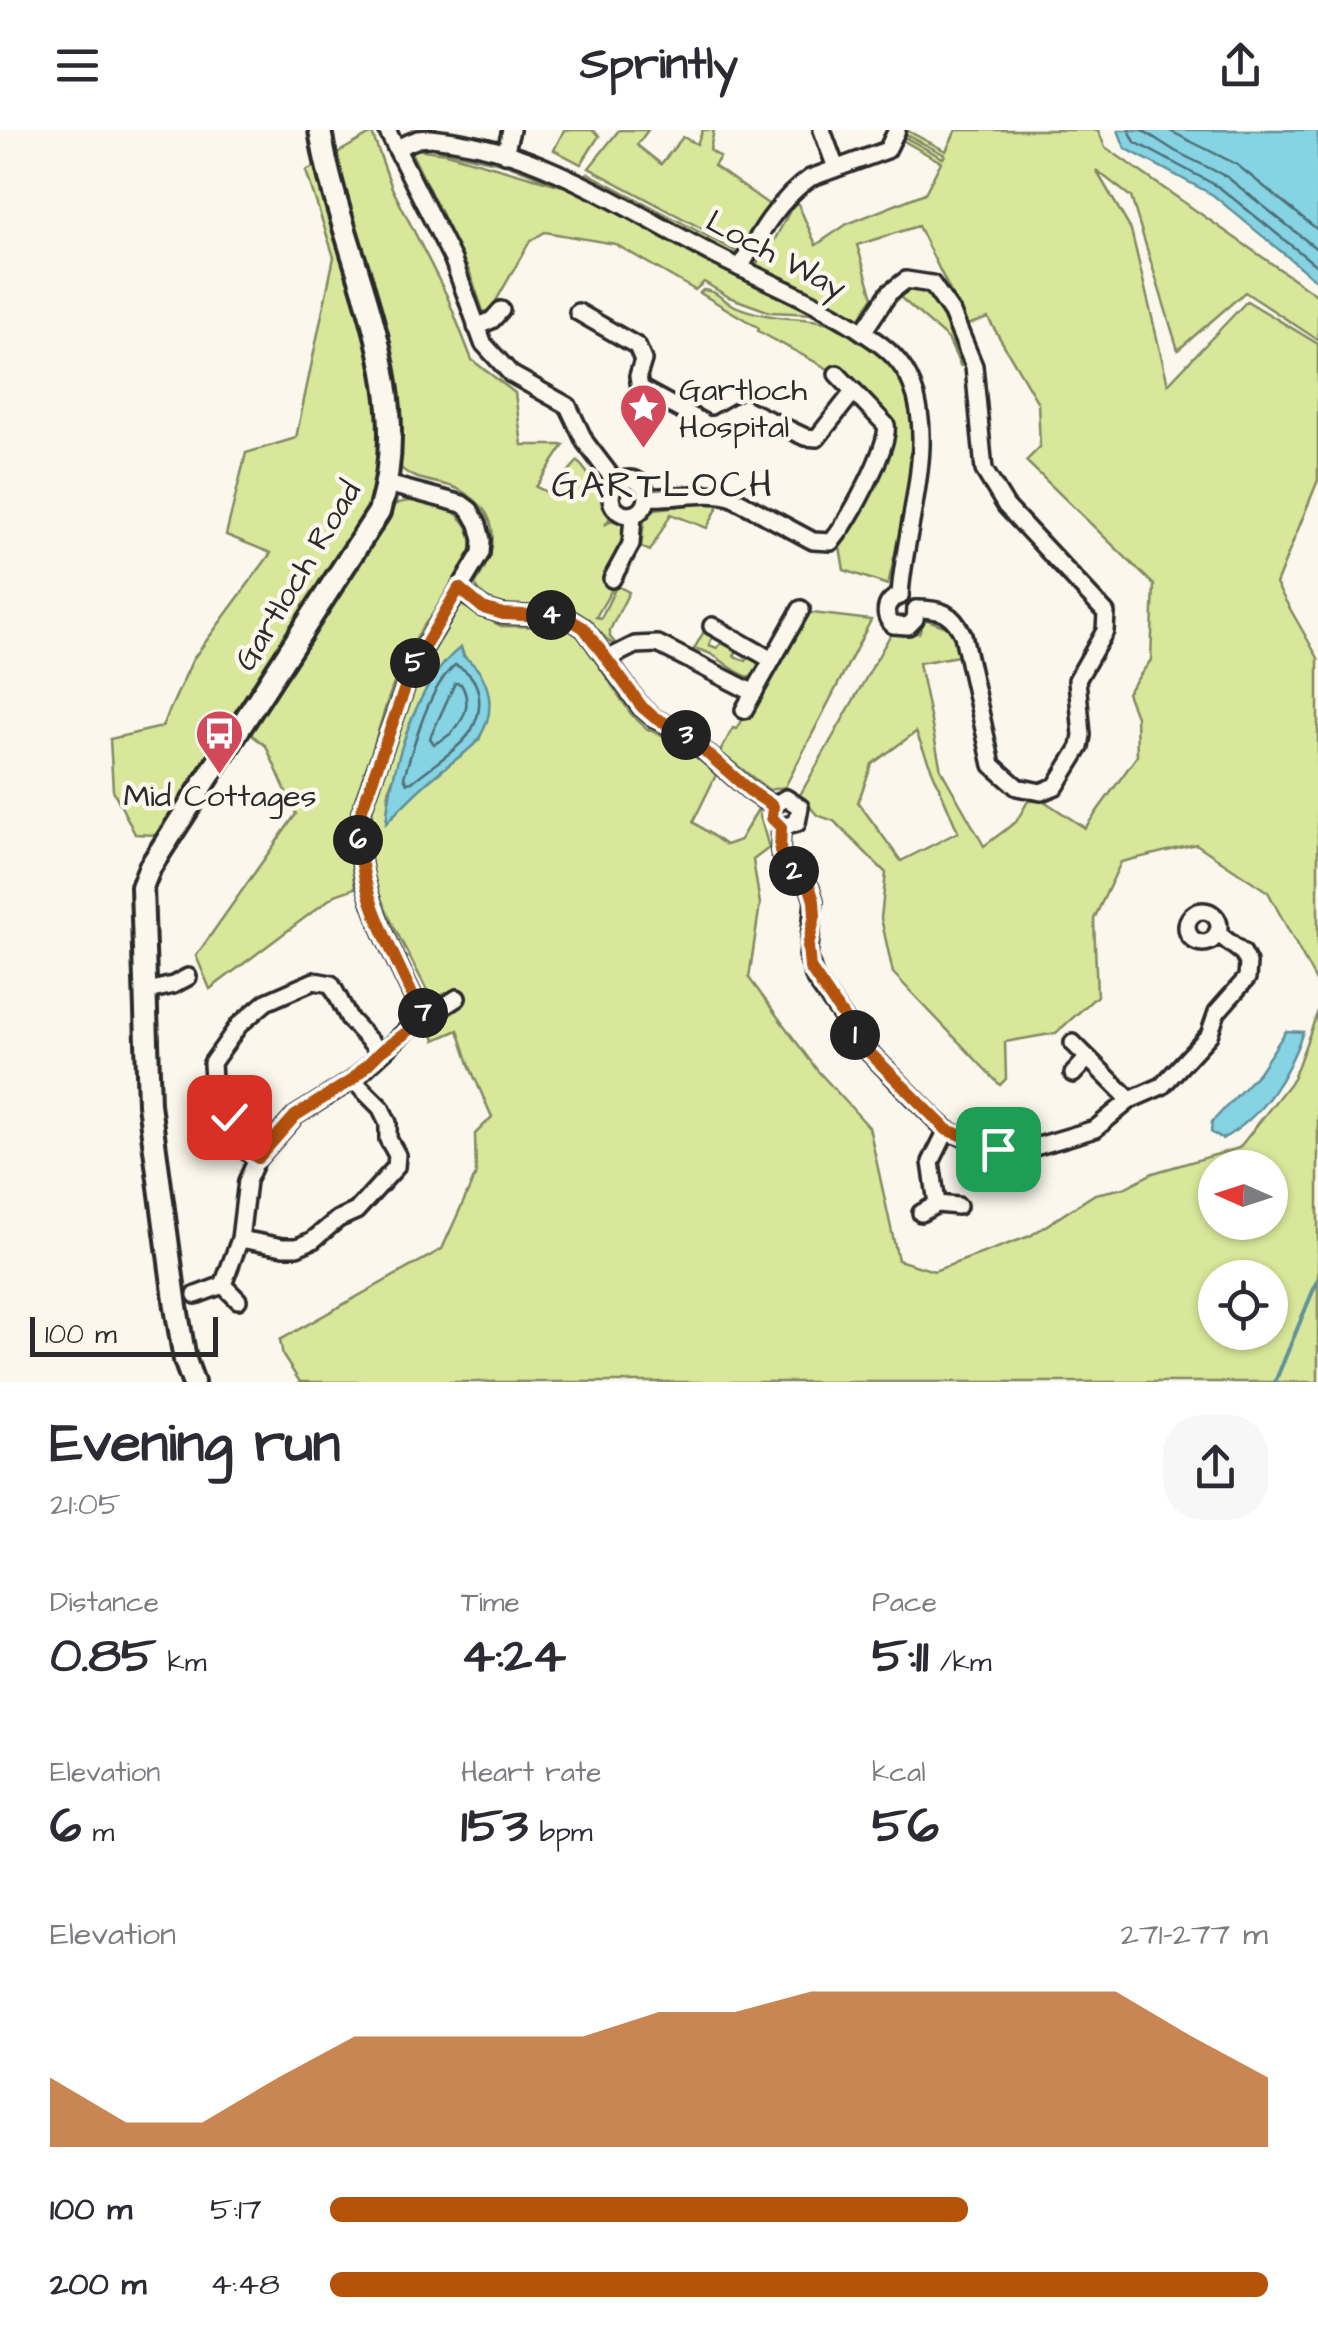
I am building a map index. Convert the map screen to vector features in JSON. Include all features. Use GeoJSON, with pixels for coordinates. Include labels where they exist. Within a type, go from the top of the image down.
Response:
{"type":"FeatureCollection","features":[{"type":"Feature","properties":{"kind":"main road","name":"Gartloch Road"},"geometry":{"type":"LineString","coordinates":[[193,1382],[176,1308],[149,1104],[142,887],[150,867],[369,527],[387,484],[390,426],[382,356],[354,250],[328,178],[320,130]]}},
{"type":"Feature","properties":{"kind":"street"},"geometry":{"type":"LineString","coordinates":[[387,130],[452,260],[476,328],[496,360],[511,374],[568,406],[586,442],[616,484]]}},
{"type":"Feature","properties":{"kind":"street"},"geometry":{"type":"LineString","coordinates":[[504,154],[511,130]]}},
{"type":"Feature","properties":{"kind":"street"},"geometry":{"type":"LineString","coordinates":[[822,130],[836,168]]}},
{"type":"Feature","properties":{"kind":"street"},"geometry":{"type":"LineString","coordinates":[[740,268],[789,194],[810,178],[886,150],[898,130]]}},
{"type":"Feature","properties":{"kind":"street","name":"Loch Way"},"geometry":{"type":"LineString","coordinates":[[396,148],[418,138],[431,138],[504,154],[567,177],[639,211],[863,332],[901,363],[917,398],[920,450],[915,516],[900,596]]}},
{"type":"Feature","properties":{"kind":"street"},"geometry":{"type":"LineString","coordinates":[[863,332],[889,293],[906,280],[932,284],[952,313],[974,366],[984,470],[1006,506],[1106,613],[1105,631],[1077,680],[1080,747],[1056,786],[1041,792],[1017,786],[992,765],[963,634],[955,618],[936,609],[916,609]]}},
{"type":"Feature","properties":{"kind":"street"},"geometry":{"type":"LineString","coordinates":[[476,328],[501,310]]}},
{"type":"Feature","properties":{"kind":"street"},"geometry":{"type":"LineString","coordinates":[[578,312],[637,346],[643,360],[638,376],[640,388],[700,424],[716,424],[744,408],[805,437],[817,438],[854,391]]}},
{"type":"Feature","properties":{"kind":"street"},"geometry":{"type":"LineString","coordinates":[[647,497],[732,497],[813,541],[831,542],[888,435],[886,424],[837,374]]}},
{"type":"Feature","properties":{"kind":"street"},"geometry":{"type":"LineString","coordinates":[[634,479],[644,486],[647,497],[643,508],[633,514],[622,513],[614,505],[612,494],[616,484],[634,479]]}},
{"type":"Feature","properties":{"kind":"street"},"geometry":{"type":"LineString","coordinates":[[387,484],[450,498],[470,510],[482,540],[481,554],[412,668],[361,812],[358,832],[358,853],[368,896],[426,1018]]}},
{"type":"Feature","properties":{"kind":"street"},"geometry":{"type":"LineString","coordinates":[[612,579],[632,544],[633,514]]}},
{"type":"Feature","properties":{"kind":"street"},"geometry":{"type":"LineString","coordinates":[[459,588],[483,608],[503,614],[566,617],[584,628],[642,707],[682,731],[773,806]]}},
{"type":"Feature","properties":{"kind":"street"},"geometry":{"type":"LineString","coordinates":[[900,596],[909,598],[916,609],[915,619],[908,626],[893,625],[887,618],[886,608],[900,596]]}},
{"type":"Feature","properties":{"kind":"street"},"geometry":{"type":"LineString","coordinates":[[744,710],[800,608]]}},
{"type":"Feature","properties":{"kind":"street"},"geometry":{"type":"LineString","coordinates":[[716,633],[772,660]]}},
{"type":"Feature","properties":{"kind":"street"},"geometry":{"type":"LineString","coordinates":[[607,659],[635,645],[658,644],[754,693]]}},
{"type":"Feature","properties":{"kind":"street"},"geometry":{"type":"LineString","coordinates":[[773,806],[786,798],[800,806],[797,823],[781,827]]}},
{"type":"Feature","properties":{"kind":"street"},"geometry":{"type":"LineString","coordinates":[[773,806],[772,818],[781,827],[780,852],[810,888],[814,901],[808,957],[816,979],[864,1047],[947,1130],[998,1149],[1028,1148],[1096,1129],[1130,1100],[1162,1086],[1209,1035],[1217,1012],[1247,978],[1248,963],[1243,953],[1217,932]]}},
{"type":"Feature","properties":{"kind":"street"},"geometry":{"type":"LineString","coordinates":[[144,992],[188,977]]}},
{"type":"Feature","properties":{"kind":"street"},"geometry":{"type":"LineString","coordinates":[[258,1158],[235,1142],[212,1072],[216,1056],[238,1024],[266,1002],[314,981],[322,982],[331,984],[350,1020],[380,1052]]}},
{"type":"Feature","properties":{"kind":"street"},"geometry":{"type":"LineString","coordinates":[[196,1295],[223,1284],[240,1239],[247,1180],[258,1158],[295,1116],[352,1080],[380,1052],[457,998]]}},
{"type":"Feature","properties":{"kind":"street"},"geometry":{"type":"LineString","coordinates":[[1073,1043],[1130,1100]]}},
{"type":"Feature","properties":{"kind":"street"},"geometry":{"type":"LineString","coordinates":[[1074,1074],[1088,1058]]}},
{"type":"Feature","properties":{"kind":"street"},"geometry":{"type":"LineString","coordinates":[[240,1239],[283,1247],[314,1240],[325,1234],[338,1218],[356,1211],[396,1167],[397,1155],[388,1140],[388,1122],[380,1108],[352,1080]]}},
{"type":"Feature","properties":{"kind":"street"},"geometry":{"type":"LineString","coordinates":[[937,1204],[930,1162],[947,1130]]}},
{"type":"Feature","properties":{"kind":"street"},"geometry":{"type":"LineString","coordinates":[[921,1213],[937,1204],[958,1206]]}},
{"type":"Feature","properties":{"kind":"street"},"geometry":{"type":"LineString","coordinates":[[223,1284],[238,1300]]}},
{"type":"Feature","properties":{"kind":"green space"},"geometry":{"type":"Polygon","coordinates":[[[564,130],[592,130],[599,136],[581,164],[554,150],[564,130]]]}},
{"type":"Feature","properties":{"kind":"green space"},"geometry":{"type":"Polygon","coordinates":[[[619,130],[648,130],[637,145],[661,164],[683,137],[697,144],[703,130],[714,130],[710,150],[720,157],[714,166],[771,206],[742,250],[589,168],[619,130]]]}},
{"type":"Feature","properties":{"kind":"green space"},"geometry":{"type":"Polygon","coordinates":[[[906,130],[946,151],[956,130],[1098,130],[1105,147],[1318,296],[1318,340],[1245,292],[1178,350],[1131,197],[1096,170],[1131,230],[1168,384],[1247,301],[1318,344],[1318,480],[1276,584],[1318,658],[1318,985],[1268,892],[1196,844],[1121,862],[1094,919],[1097,996],[1056,1033],[1005,1042],[1006,1079],[1000,1085],[893,973],[881,918],[886,873],[834,821],[817,815],[800,795],[892,632],[903,636],[919,633],[925,619],[952,629],[958,656],[919,663],[941,770],[984,846],[1016,822],[1028,801],[1044,801],[1085,828],[1137,756],[1136,716],[1127,693],[1151,660],[1154,585],[1026,461],[1040,447],[1038,403],[988,318],[967,325],[918,226],[857,245],[873,297],[860,318],[756,266],[766,243],[774,241],[796,199],[816,245],[847,224],[925,193],[941,162],[902,140],[904,137],[943,158],[945,155],[905,134],[906,130]],[[916,732],[872,764],[858,802],[901,861],[958,832],[916,732]]]}},
{"type":"Feature","properties":{"kind":"green space"},"geometry":{"type":"Polygon","coordinates":[[[372,133],[392,188],[447,296],[472,360],[515,393],[522,445],[564,445],[536,487],[549,493],[578,461],[601,491],[602,504],[610,518],[605,525],[612,520],[627,526],[615,584],[596,617],[601,618],[615,589],[629,592],[610,630],[615,643],[612,644],[577,612],[494,602],[475,584],[492,544],[483,508],[458,489],[413,476],[400,467],[396,504],[422,501],[447,508],[466,524],[471,550],[458,581],[413,644],[389,696],[352,814],[350,845],[355,888],[335,895],[210,989],[196,956],[296,814],[266,746],[234,721],[156,835],[135,834],[113,790],[110,739],[162,727],[193,659],[271,553],[226,535],[246,453],[296,438],[334,257],[306,171],[372,133]]]}},
{"type":"Feature","properties":{"kind":"green space"},"geometry":{"type":"Polygon","coordinates":[[[416,144],[463,149],[567,183],[673,235],[814,314],[770,312],[729,297],[704,282],[695,290],[615,244],[545,232],[530,241],[492,308],[483,311],[470,273],[411,152],[415,149],[446,153],[562,186],[509,165],[416,144]]]}},
{"type":"Feature","properties":{"kind":"green space"},"geometry":{"type":"Polygon","coordinates":[[[588,173],[739,253],[731,256],[581,177],[588,173]]]}},
{"type":"Feature","properties":{"kind":"green space"},"geometry":{"type":"Polygon","coordinates":[[[908,287],[919,289],[937,306],[961,367],[948,339],[900,297],[879,321],[886,304],[908,287]]]}},
{"type":"Feature","properties":{"kind":"green space"},"geometry":{"type":"Polygon","coordinates":[[[703,290],[752,312],[835,325],[866,341],[889,360],[912,408],[915,436],[905,528],[900,531],[888,585],[844,570],[839,541],[893,440],[891,422],[839,366],[832,371],[758,331],[759,328],[700,293],[703,290]]]}},
{"type":"Feature","properties":{"kind":"green space"},"geometry":{"type":"Polygon","coordinates":[[[721,501],[725,507],[719,505],[707,528],[671,514],[650,551],[641,547],[644,521],[655,509],[721,501]]]}},
{"type":"Feature","properties":{"kind":"green space"},"geometry":{"type":"Polygon","coordinates":[[[456,606],[501,626],[567,627],[581,639],[631,714],[647,729],[689,747],[716,775],[693,822],[726,845],[740,840],[758,809],[769,848],[753,860],[760,904],[749,978],[817,1070],[869,1127],[898,1260],[934,1271],[1030,1236],[1095,1194],[1124,1188],[1153,1173],[1198,1160],[1198,1240],[1288,1240],[1288,1150],[1232,1150],[1239,1148],[1293,1079],[1318,1011],[1318,1382],[300,1382],[283,1356],[280,1340],[442,1249],[476,1174],[475,1134],[492,1117],[458,1030],[435,1040],[430,1028],[461,1006],[457,989],[431,999],[375,881],[370,849],[372,814],[380,777],[407,702],[456,606]],[[461,648],[431,678],[389,789],[387,822],[416,792],[479,740],[489,713],[461,648]]]}},
{"type":"Feature","properties":{"kind":"green space"},"geometry":{"type":"Polygon","coordinates":[[[804,612],[871,620],[785,787],[769,790],[720,752],[804,612]]]}},
{"type":"Feature","properties":{"kind":"green space"},"geometry":{"type":"Polygon","coordinates":[[[711,619],[713,635],[709,645],[717,648],[724,640],[739,647],[734,656],[758,661],[760,667],[753,678],[694,649],[711,619]]]}},
{"type":"Feature","properties":{"kind":"water"},"geometry":{"type":"Polygon","coordinates":[[[1118,130],[1318,130],[1318,282],[1213,195],[1125,148],[1118,130]]]}},
{"type":"Feature","properties":{"kind":"water"},"geometry":{"type":"Polygon","coordinates":[[[461,647],[463,656],[485,682],[489,704],[485,727],[472,747],[386,823],[400,752],[419,703],[445,663],[461,647]]]}},
{"type":"Feature","properties":{"kind":"water"},"geometry":{"type":"Polygon","coordinates":[[[1286,1031],[1303,1032],[1290,1064],[1262,1107],[1222,1139],[1211,1132],[1212,1122],[1259,1072],[1286,1031]]]}},
{"type":"Feature","properties":{"kind":"waterway"},"geometry":{"type":"LineString","coordinates":[[1275,1382],[1318,1279]]}},
{"type":"Feature","properties":{"kind":"place","name":"Gartloch Hospital"},"geometry":{"type":"Point","coordinates":[644,450]}},
{"type":"Feature","properties":{"kind":"place","name":"Mid Cottages"},"geometry":{"type":"Point","coordinates":[220,776]}},
{"type":"Feature","properties":{"kind":"district","name":"GARTLOCH"},"geometry":{"type":"Point","coordinates":[663,486]}},
{"type":"Feature","properties":{"kind":"route"},"geometry":{"type":"LineString","coordinates":[[229,1117],[235,1142],[258,1158],[295,1116],[352,1080],[380,1052],[426,1018],[368,896],[358,853],[358,832],[361,812],[412,668],[459,588],[483,608],[521,616],[566,617],[584,628],[642,707],[682,731],[773,806],[772,818],[781,827],[780,852],[810,888],[814,901],[808,957],[816,979],[864,1047],[947,1130],[998,1149]]}}]}
